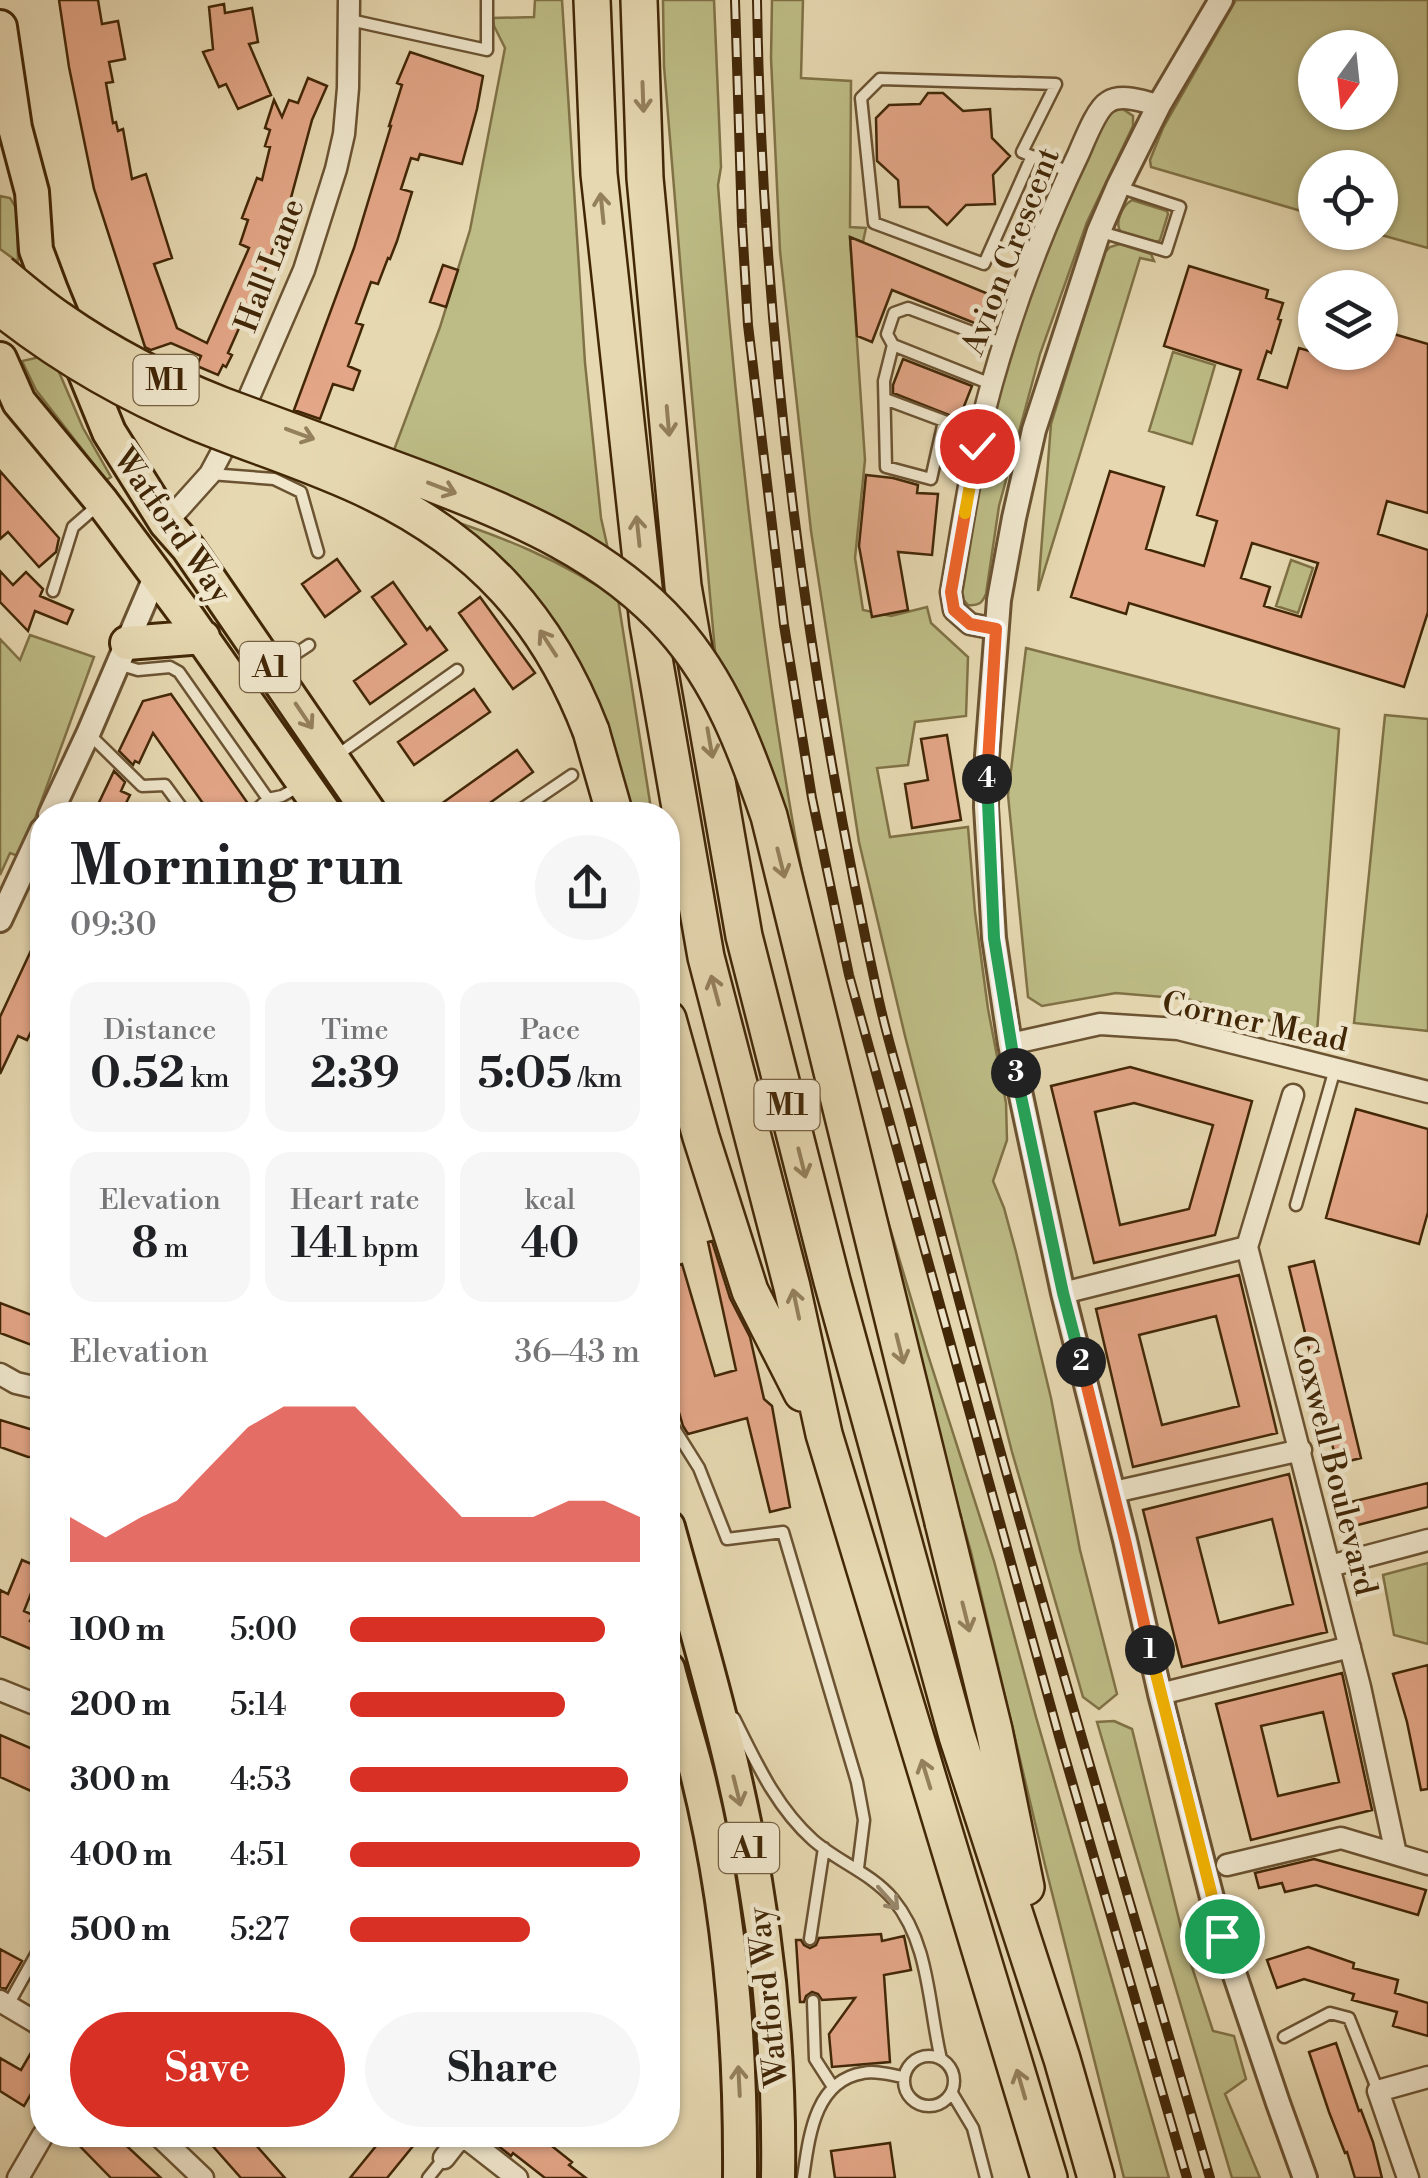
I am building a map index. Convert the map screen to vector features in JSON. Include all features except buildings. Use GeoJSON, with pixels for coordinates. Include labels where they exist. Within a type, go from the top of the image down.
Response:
{"type":"FeatureCollection","features":[{"type":"Feature","properties":{"kind":"highway","name":"M1"},"geometry":{"type":"LineString","coordinates":[[592,0],[599,174],[648,624],[679,802]]}},
{"type":"Feature","properties":{"kind":"highway","name":"M1"},"geometry":{"type":"LineString","coordinates":[[640,0],[646,178],[683,586],[744,936],[832,1281],[957,1736],[1096,2178]]}},
{"type":"Feature","properties":{"kind":"highway"},"geometry":{"type":"LineString","coordinates":[[0,27],[14,128],[32,192]]}},
{"type":"Feature","properties":{"kind":"highway"},"geometry":{"type":"LineString","coordinates":[[0,174],[13,176],[32,192]]}},
{"type":"Feature","properties":{"kind":"highway","name":"Watford Way"},"geometry":{"type":"LineString","coordinates":[[32,192],[36,250],[109,432],[166,522],[188,548],[362,802]]}},
{"type":"Feature","properties":{"kind":"highway","name":"M1"},"geometry":{"type":"LineString","coordinates":[[0,273],[96,344],[147,372],[218,404],[495,508],[597,560],[674,629],[708,676],[732,717],[769,816],[994,1730],[1062,2060]]}},
{"type":"Feature","properties":{"kind":"highway","name":"M1"},"geometry":{"type":"LineString","coordinates":[[0,307],[68,356],[134,394],[368,490],[434,526],[475,558],[535,623],[559,660],[591,731],[611,802]]}},
{"type":"Feature","properties":{"kind":"highway"},"geometry":{"type":"LineString","coordinates":[[0,351],[23,356],[48,348],[63,324]]}},
{"type":"Feature","properties":{"kind":"highway","name":"Watford Way"},"geometry":{"type":"LineString","coordinates":[[0,358],[10,396],[102,502],[203,637],[318,802]]}},
{"type":"Feature","properties":{"kind":"highway"},"geometry":{"type":"LineString","coordinates":[[156,575],[166,522]]}},
{"type":"Feature","properties":{"kind":"highway"},"geometry":{"type":"LineString","coordinates":[[122,654],[203,637]]}},
{"type":"Feature","properties":{"kind":"highway","name":"M1"},"geometry":{"type":"LineString","coordinates":[[680,808],[706,957],[792,1287],[824,1434],[1049,2178]]}},
{"type":"Feature","properties":{"kind":"highway","name":"M1"},"geometry":{"type":"LineString","coordinates":[[680,1062],[750,1291],[824,1434]]}},
{"type":"Feature","properties":{"kind":"highway","name":"Watford Way"},"geometry":{"type":"LineString","coordinates":[[680,1571],[744,1822],[762,1925],[776,2067],[778,2178]]}},
{"type":"Feature","properties":{"kind":"highway","name":"Watford Way"},"geometry":{"type":"LineString","coordinates":[[680,1713],[697,1775],[724,1922],[736,2022],[740,2178]]}},
{"type":"Feature","properties":{"kind":"street"},"geometry":{"type":"LineString","coordinates":[[1221,0],[1118,187],[1099,231],[1032,437],[996,629],[986,807],[994,938],[1010,1044],[1063,1293],[1222,1936],[1305,2178]]}},
{"type":"Feature","properties":{"kind":"street","name":"Hall Lane"},"geometry":{"type":"LineString","coordinates":[[166,522],[210,474],[240,418],[304,270],[344,134],[350,10]]}},
{"type":"Feature","properties":{"kind":"street","name":"Avion Crescent"},"geometry":{"type":"LineString","coordinates":[[996,629],[970,624],[954,610],[951,592],[977,446],[1004,344],[1034,257],[1100,109],[1109,100],[1130,98],[1160,106]]}},
{"type":"Feature","properties":{"kind":"street"},"geometry":{"type":"LineString","coordinates":[[56,802],[156,575]]}},
{"type":"Feature","properties":{"kind":"street"},"geometry":{"type":"LineString","coordinates":[[0,920],[30,856]]}},
{"type":"Feature","properties":{"kind":"street","name":"Corner Mead"},"geometry":{"type":"LineString","coordinates":[[1010,1044],[1100,1024],[1178,1029],[1428,1092]]}},
{"type":"Feature","properties":{"kind":"street"},"geometry":{"type":"LineString","coordinates":[[1063,1293],[1248,1247],[1293,1095]]}},
{"type":"Feature","properties":{"kind":"street","name":"Coxwell Boulevard"},"geometry":{"type":"LineString","coordinates":[[1248,1247],[1350,1646],[1396,1854]]}},
{"type":"Feature","properties":{"kind":"street"},"geometry":{"type":"LineString","coordinates":[[0,1374],[30,1386]]}},
{"type":"Feature","properties":{"kind":"street"},"geometry":{"type":"LineString","coordinates":[[1114,1492],[1301,1450]]}},
{"type":"Feature","properties":{"kind":"street"},"geometry":{"type":"LineString","coordinates":[[1330,1566],[1428,1540]]}},
{"type":"Feature","properties":{"kind":"street"},"geometry":{"type":"LineString","coordinates":[[1160,1694],[1350,1646]]}},
{"type":"Feature","properties":{"kind":"street"},"geometry":{"type":"LineString","coordinates":[[0,1690],[30,1702]]}},
{"type":"Feature","properties":{"kind":"street"},"geometry":{"type":"LineString","coordinates":[[1227,1864],[1341,1838],[1428,1864]]}},
{"type":"Feature","properties":{"kind":"street"},"geometry":{"type":"LineString","coordinates":[[4,2003],[30,2019]]}},
{"type":"Feature","properties":{"kind":"street"},"geometry":{"type":"LineString","coordinates":[[1408,2178],[1378,2092],[1428,2077]]}},
{"type":"Feature","properties":{"kind":"street"},"geometry":{"type":"LineString","coordinates":[[18,2178],[36,2147]]}},
{"type":"Feature","properties":{"kind":"street"},"geometry":{"type":"LineString","coordinates":[[174,2147],[203,2178]]}},
{"type":"Feature","properties":{"kind":"street"},"geometry":{"type":"LineString","coordinates":[[444,2158],[453,2147]]}},
{"type":"Feature","properties":{"kind":"street"},"geometry":{"type":"LineString","coordinates":[[477,2147],[516,2178]]}},
{"type":"Feature","properties":{"kind":"lane"},"geometry":{"type":"LineString","coordinates":[[350,10],[487,50],[487,0]]}},
{"type":"Feature","properties":{"kind":"lane"},"geometry":{"type":"LineString","coordinates":[[1032,156],[984,264],[874,223],[861,98],[880,79],[1056,84],[1022,152],[1032,156],[1070,173]]}},
{"type":"Feature","properties":{"kind":"lane"},"geometry":{"type":"LineString","coordinates":[[1099,231],[1166,251],[1180,207],[1118,187]]}},
{"type":"Feature","properties":{"kind":"lane"},"geometry":{"type":"LineString","coordinates":[[992,384],[893,345],[887,334],[894,313],[908,308],[1004,344]]}},
{"type":"Feature","properties":{"kind":"lane"},"geometry":{"type":"LineString","coordinates":[[884,399],[944,422],[931,479],[886,467],[884,399],[884,381],[893,345]]}},
{"type":"Feature","properties":{"kind":"lane"},"geometry":{"type":"LineString","coordinates":[[210,474],[274,478],[301,492],[318,552]]}},
{"type":"Feature","properties":{"kind":"lane"},"geometry":{"type":"LineString","coordinates":[[53,591],[74,527],[102,502]]}},
{"type":"Feature","properties":{"kind":"lane"},"geometry":{"type":"LineString","coordinates":[[272,669],[309,645]]}},
{"type":"Feature","properties":{"kind":"lane"},"geometry":{"type":"LineString","coordinates":[[122,654],[138,670],[170,667],[179,672],[268,799]]}},
{"type":"Feature","properties":{"kind":"lane"},"geometry":{"type":"LineString","coordinates":[[333,758],[457,670]]}},
{"type":"Feature","properties":{"kind":"lane"},"geometry":{"type":"LineString","coordinates":[[88,734],[142,786],[165,785],[177,802]]}},
{"type":"Feature","properties":{"kind":"lane"},"geometry":{"type":"LineString","coordinates":[[532,802],[572,775]]}},
{"type":"Feature","properties":{"kind":"lane"},"geometry":{"type":"LineString","coordinates":[[265,802],[306,784]]}},
{"type":"Feature","properties":{"kind":"lane"},"geometry":{"type":"LineString","coordinates":[[1296,1206],[1335,1068]]}},
{"type":"Feature","properties":{"kind":"lane"},"geometry":{"type":"LineString","coordinates":[[680,1437],[700,1468],[727,1539],[783,1532],[857,1782],[864,1820],[858,1868]]}},
{"type":"Feature","properties":{"kind":"lane"},"geometry":{"type":"LineString","coordinates":[[704,1659],[777,1800],[814,1841],[858,1868],[893,1899],[911,1930],[923,1956],[942,2059],[954,2074],[954,2083],[952,2092],[941,2104],[925,2106],[911,2099],[904,2077],[907,2069],[918,2058],[942,2059]]}},
{"type":"Feature","properties":{"kind":"lane"},"geometry":{"type":"LineString","coordinates":[[810,1939],[824,1848]]}},
{"type":"Feature","properties":{"kind":"lane"},"geometry":{"type":"LineString","coordinates":[[4,2003],[30,1963]]}},
{"type":"Feature","properties":{"kind":"lane"},"geometry":{"type":"LineString","coordinates":[[813,2001],[815,2059],[833,2087]]}},
{"type":"Feature","properties":{"kind":"lane"},"geometry":{"type":"LineString","coordinates":[[1284,2037],[1330,2013],[1349,2018],[1378,2092]]}},
{"type":"Feature","properties":{"kind":"lane"},"geometry":{"type":"LineString","coordinates":[[803,2178],[818,2108],[833,2087],[863,2072],[904,2077]]}},
{"type":"Feature","properties":{"kind":"lane"},"geometry":{"type":"LineString","coordinates":[[952,2092],[973,2128],[986,2178]]}},
{"type":"Feature","properties":{"kind":"lane"},"geometry":{"type":"LineString","coordinates":[[428,2178],[444,2158]]}},
{"type":"Feature","properties":{"kind":"shaded area"},"geometry":{"type":"Polygon","coordinates":[[[535,0],[562,0],[585,363],[601,518],[610,558],[391,458],[440,327],[470,230],[505,48],[493,18],[534,17],[535,0]]]}},
{"type":"Feature","properties":{"kind":"shaded area"},"geometry":{"type":"Polygon","coordinates":[[[663,0],[714,0],[721,167],[718,185],[757,581],[798,852],[848,1086],[716,662],[664,66],[663,0]]]}},
{"type":"Feature","properties":{"kind":"shaded area"},"geometry":{"type":"Polygon","coordinates":[[[772,0],[803,0],[801,78],[851,81],[850,227],[866,228],[863,242],[850,238],[865,460],[855,558],[863,610],[891,616],[927,607],[931,623],[968,657],[966,716],[915,722],[908,765],[877,768],[890,837],[968,827],[988,1009],[1006,1103],[1007,1140],[993,1181],[1016,1252],[1051,1398],[1080,1550],[1117,1694],[1099,1709],[1083,1697],[1012,1452],[859,842],[811,531],[780,251],[772,0]]]}},
{"type":"Feature","properties":{"kind":"shaded area"},"geometry":{"type":"Polygon","coordinates":[[[1236,0],[1428,0],[1428,248],[1398,240],[1398,150],[1298,150],[1298,210],[1151,167],[1150,160],[1163,128],[1236,0]]]}},
{"type":"Feature","properties":{"kind":"shaded area"},"geometry":{"type":"Polygon","coordinates":[[[1120,107],[1133,116],[1133,126],[1087,222],[1040,354],[999,506],[986,594],[980,603],[968,605],[960,587],[995,412],[1019,324],[1053,235],[1105,119],[1120,107]]]}},
{"type":"Feature","properties":{"kind":"shaded area"},"geometry":{"type":"Polygon","coordinates":[[[0,196],[10,198],[17,209],[18,262],[0,249],[0,196]]]}},
{"type":"Feature","properties":{"kind":"shaded area"},"geometry":{"type":"Polygon","coordinates":[[[1132,200],[1167,211],[1157,242],[1121,233],[1120,215],[1132,200]]]}},
{"type":"Feature","properties":{"kind":"shaded area"},"geometry":{"type":"Polygon","coordinates":[[[1120,244],[1151,254],[1154,261],[1140,258],[1038,591],[1051,424],[1104,253],[1120,244]]]}},
{"type":"Feature","properties":{"kind":"shaded area"},"geometry":{"type":"Polygon","coordinates":[[[1173,352],[1215,365],[1192,444],[1149,431],[1173,352]]]}},
{"type":"Feature","properties":{"kind":"shaded area"},"geometry":{"type":"Polygon","coordinates":[[[44,356],[56,365],[83,428],[111,477],[106,480],[36,390],[22,361],[44,356]]]}},
{"type":"Feature","properties":{"kind":"shaded area"},"geometry":{"type":"Polygon","coordinates":[[[435,515],[530,550],[618,599],[650,802],[627,802],[592,697],[435,515]]]}},
{"type":"Feature","properties":{"kind":"shaded area"},"geometry":{"type":"Polygon","coordinates":[[[1291,560],[1313,568],[1298,613],[1276,606],[1291,560]]]}},
{"type":"Feature","properties":{"kind":"shaded area"},"geometry":{"type":"Polygon","coordinates":[[[30,635],[94,657],[41,802],[30,802],[30,832],[21,857],[10,853],[0,875],[0,639],[20,660],[30,635]]]}},
{"type":"Feature","properties":{"kind":"shaded area"},"geometry":{"type":"Polygon","coordinates":[[[1026,648],[1339,729],[1317,1033],[1187,999],[1116,993],[1042,1006],[1028,997],[1008,795],[1026,648]]]}},
{"type":"Feature","properties":{"kind":"shaded area"},"geometry":{"type":"Polygon","coordinates":[[[1385,715],[1428,719],[1428,1031],[1354,1023],[1385,715]]]}},
{"type":"Feature","properties":{"kind":"shaded area"},"geometry":{"type":"Polygon","coordinates":[[[855,1111],[994,1561],[1169,2178],[1124,2178],[971,1552],[911,1342],[855,1111]]]}},
{"type":"Feature","properties":{"kind":"shaded area"},"geometry":{"type":"Polygon","coordinates":[[[1428,1563],[1428,1644],[1394,1635],[1383,1575],[1428,1563]]]}},
{"type":"Feature","properties":{"kind":"shaded area"},"geometry":{"type":"Polygon","coordinates":[[[1114,1721],[1132,1729],[1187,1952],[1213,2031],[1234,2036],[1246,2079],[1225,2094],[1260,2178],[1232,2178],[1097,1722],[1114,1721]]]}},
{"type":"Feature","properties":{"kind":"railway"},"geometry":{"type":"LineString","coordinates":[[735,0],[748,325],[784,625],[812,798],[849,975],[1060,1740],[1187,2178]]}},
{"type":"Feature","properties":{"kind":"railway"},"geometry":{"type":"LineString","coordinates":[[757,0],[768,253],[792,503],[853,877],[886,1028],[993,1423],[1210,2178]]}},
{"type":"Feature","properties":{"kind":"route"},"geometry":{"type":"LineString","coordinates":[[977,446],[951,592],[954,610],[970,624],[996,629],[986,807],[994,938],[1010,1044],[1063,1293],[1222,1936]]}}]}
